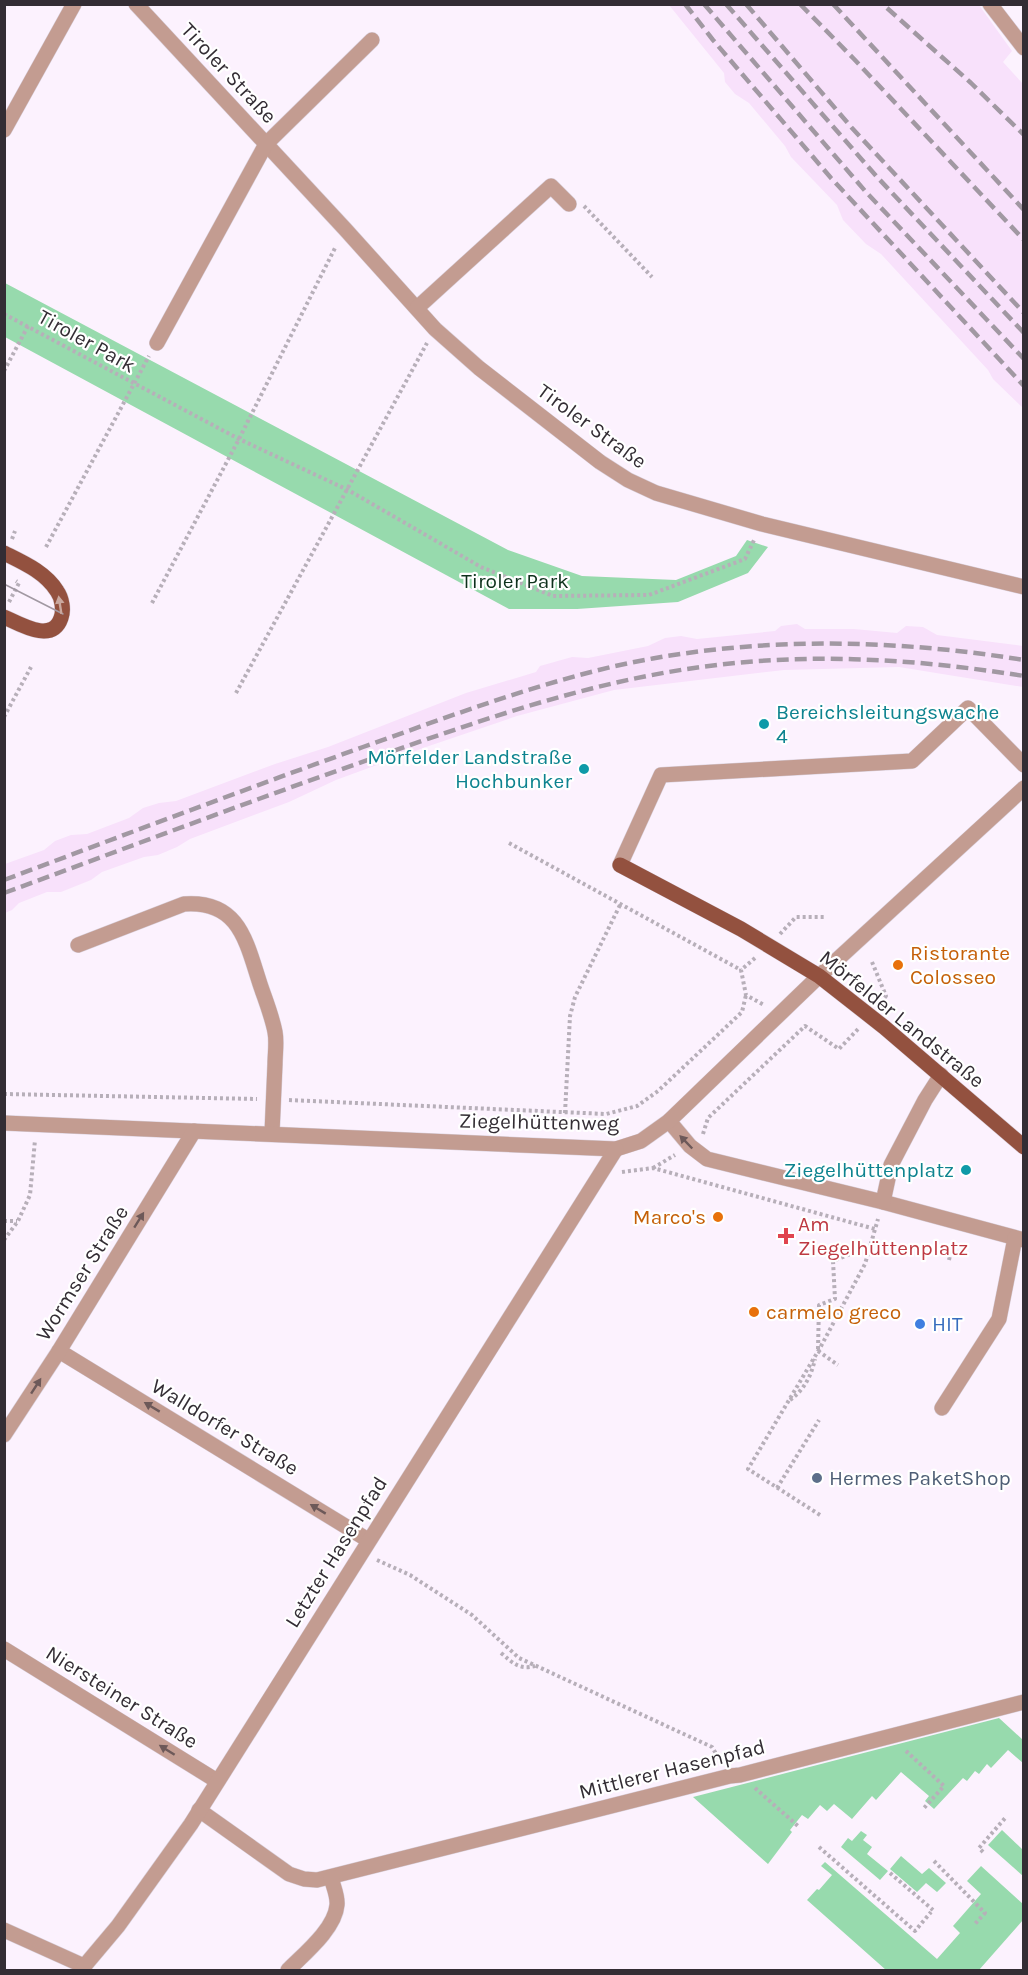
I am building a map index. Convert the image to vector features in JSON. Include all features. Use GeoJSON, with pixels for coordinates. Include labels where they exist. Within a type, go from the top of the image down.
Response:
{"type":"FeatureCollection","features":[{"type":"Feature","properties":{"kind":"main road"},"geometry":{"type":"LineString","coordinates":[[4,553],[37,570],[58,591],[63,614],[59,624],[52,630],[36,632],[6,611]]}},
{"type":"Feature","properties":{"kind":"main road","name":"Mörfelder Landstraße"},"geometry":{"type":"LineString","coordinates":[[620,866],[741,929],[819,976],[870,1016],[1023,1147]]}},
{"type":"Feature","properties":{"kind":"street"},"geometry":{"type":"LineString","coordinates":[[4,130],[74,4]]}},
{"type":"Feature","properties":{"kind":"street","name":"Tiroler Straße"},"geometry":{"type":"LineString","coordinates":[[136,4],[435,329],[479,368],[600,462],[628,480],[656,493],[762,524],[1023,587]]}},
{"type":"Feature","properties":{"kind":"street"},"geometry":{"type":"LineString","coordinates":[[990,4],[1023,48]]}},
{"type":"Feature","properties":{"kind":"street","name":"Tiroler Straße"},"geometry":{"type":"LineString","coordinates":[[157,343],[266,144],[372,40]]}},
{"type":"Feature","properties":{"kind":"street"},"geometry":{"type":"LineString","coordinates":[[417,308],[551,186],[569,204]]}},
{"type":"Feature","properties":{"kind":"street"},"geometry":{"type":"LineString","coordinates":[[620,866],[661,775],[912,761],[968,708],[1023,765]]}},
{"type":"Feature","properties":{"kind":"street","name":"Ziegelhüttenweg"},"geometry":{"type":"LineString","coordinates":[[4,1123],[616,1149],[641,1141],[669,1121],[819,976],[1023,788]]}},
{"type":"Feature","properties":{"kind":"street"},"geometry":{"type":"LineString","coordinates":[[78,945],[184,904],[209,905],[226,913],[242,930],[276,1033],[273,1133]]}},
{"type":"Feature","properties":{"kind":"street"},"geometry":{"type":"LineString","coordinates":[[883,1202],[891,1165],[925,1100],[941,1076]]}},
{"type":"Feature","properties":{"kind":"street"},"geometry":{"type":"LineString","coordinates":[[669,1121],[690,1146],[707,1159],[883,1202],[1019,1239],[999,1319],[942,1408]]}},
{"type":"Feature","properties":{"kind":"street","name":"Wormser Straße"},"geometry":{"type":"LineString","coordinates":[[4,1435],[59,1351],[194,1131]]}},
{"type":"Feature","properties":{"kind":"street","name":"Letzter Hasenpfad"},"geometry":{"type":"LineString","coordinates":[[83,1968],[118,1926],[199,1810],[616,1149]]}},
{"type":"Feature","properties":{"kind":"street","name":"Walldorfer Straße"},"geometry":{"type":"LineString","coordinates":[[59,1351],[364,1546]]}},
{"type":"Feature","properties":{"kind":"street","name":"Niersteiner Straße"},"geometry":{"type":"LineString","coordinates":[[4,1649],[217,1781]]}},
{"type":"Feature","properties":{"kind":"street","name":"Mittlerer Hasenpfad"},"geometry":{"type":"LineString","coordinates":[[199,1810],[289,1874],[304,1880],[316,1880],[1023,1702]]}},
{"type":"Feature","properties":{"kind":"street"},"geometry":{"type":"LineString","coordinates":[[288,1971],[328,1929],[335,1916],[338,1902],[331,1877]]}},
{"type":"Feature","properties":{"kind":"street"},"geometry":{"type":"LineString","coordinates":[[4,1930],[83,1968]]}},
{"type":"Feature","properties":{"kind":"path"},"geometry":{"type":"LineString","coordinates":[[569,204],[578,200],[652,277]]}},
{"type":"Feature","properties":{"kind":"path"},"geometry":{"type":"LineString","coordinates":[[153,603],[345,229]]}},
{"type":"Feature","properties":{"kind":"path","name":"Tiroler Park"},"geometry":{"type":"LineString","coordinates":[[4,314],[239,439],[348,490],[481,567],[553,596],[649,595],[745,559],[762,524]]}},
{"type":"Feature","properties":{"kind":"path"},"geometry":{"type":"LineString","coordinates":[[4,371],[28,327]]}},
{"type":"Feature","properties":{"kind":"path"},"geometry":{"type":"LineString","coordinates":[[236,693],[435,329]]}},
{"type":"Feature","properties":{"kind":"path"},"geometry":{"type":"LineString","coordinates":[[46,547],[157,343]]}},
{"type":"Feature","properties":{"kind":"path"},"geometry":{"type":"LineString","coordinates":[[6,611],[19,583],[12,579]]}},
{"type":"Feature","properties":{"kind":"path"},"geometry":{"type":"LineString","coordinates":[[4,717],[31,667]]}},
{"type":"Feature","properties":{"kind":"path"},"geometry":{"type":"LineString","coordinates":[[509,843],[741,970]]}},
{"type":"Feature","properties":{"kind":"path"},"geometry":{"type":"LineString","coordinates":[[565,1113],[570,1016],[575,997],[620,905]]}},
{"type":"Feature","properties":{"kind":"path"},"geometry":{"type":"LineString","coordinates":[[653,1168],[690,1146],[704,1133],[708,1118],[805,1026],[840,1049],[886,996],[872,962]]}},
{"type":"Feature","properties":{"kind":"path"},"geometry":{"type":"LineString","coordinates":[[4,1094],[273,1099],[606,1114],[637,1106],[658,1091],[742,1012],[746,995]]}},
{"type":"Feature","properties":{"kind":"path"},"geometry":{"type":"LineString","coordinates":[[4,1240],[18,1221],[30,1195],[36,1124]]}},
{"type":"Feature","properties":{"kind":"path"},"geometry":{"type":"LineString","coordinates":[[601,1174],[653,1168],[876,1229]]}},
{"type":"Feature","properties":{"kind":"path"},"geometry":{"type":"LineString","coordinates":[[820,1515],[748,1469],[818,1351],[865,1264],[883,1202]]}},
{"type":"Feature","properties":{"kind":"path"},"geometry":{"type":"LineString","coordinates":[[4,1221],[18,1221]]}},
{"type":"Feature","properties":{"kind":"path"},"geometry":{"type":"LineString","coordinates":[[818,1351],[819,1305],[835,1299],[833,1261],[871,1246]]}},
{"type":"Feature","properties":{"kind":"path"},"geometry":{"type":"LineString","coordinates":[[949,1260],[952,1247]]}},
{"type":"Feature","properties":{"kind":"path"},"geometry":{"type":"LineString","coordinates":[[818,1351],[838,1365]]}},
{"type":"Feature","properties":{"kind":"path"},"geometry":{"type":"LineString","coordinates":[[777,1488],[819,1420]]}},
{"type":"Feature","properties":{"kind":"path"},"geometry":{"type":"LineString","coordinates":[[364,1546],[472,1615],[519,1658],[712,1748],[735,1775],[799,1827]]}},
{"type":"Feature","properties":{"kind":"path"},"geometry":{"type":"LineString","coordinates":[[501,1653],[515,1666],[525,1669],[536,1666]]}},
{"type":"Feature","properties":{"kind":"path"},"geometry":{"type":"LineString","coordinates":[[890,1736],[944,1786],[924,1808]]}},
{"type":"Feature","properties":{"kind":"path"},"geometry":{"type":"LineString","coordinates":[[983,1852],[979,1848],[1006,1817]]}},
{"type":"Feature","properties":{"kind":"path"},"geometry":{"type":"LineString","coordinates":[[819,1847],[915,1931],[932,1911],[890,1873]]}},
{"type":"Feature","properties":{"kind":"path"},"geometry":{"type":"LineString","coordinates":[[934,1861],[985,1913],[974,1925]]}},
{"type":"Feature","properties":{"kind":"shaded area"},"geometry":{"type":"Polygon","coordinates":[[[669,5],[979,5],[1012,51],[1003,62],[1023,84],[1023,408],[993,379],[988,370],[881,254],[866,244],[843,220],[837,205],[791,157],[785,146],[749,103],[735,94],[725,82],[724,73],[669,5]]]}},
{"type":"Feature","properties":{"kind":"shaded area"},"geometry":{"type":"Polygon","coordinates":[[[797,624],[805,629],[854,629],[897,633],[906,626],[923,627],[937,635],[1023,646],[1023,687],[899,667],[784,670],[614,690],[517,716],[426,747],[336,780],[289,802],[190,839],[158,855],[144,857],[102,872],[91,880],[61,892],[47,892],[19,903],[5,913],[5,864],[44,850],[55,841],[71,835],[87,834],[129,818],[143,808],[176,801],[328,747],[466,693],[536,672],[540,666],[572,657],[588,658],[648,646],[665,638],[681,636],[697,639],[775,631],[781,626],[797,624]]]}},
{"type":"Feature","properties":{"kind":"green space","name":"Tiroler Park"},"geometry":{"type":"Polygon","coordinates":[[[5,283],[508,550],[582,576],[676,580],[736,556],[747,540],[768,547],[748,573],[678,602],[577,609],[509,609],[5,337],[5,283]]]}},
{"type":"Feature","properties":{"kind":"green space"},"geometry":{"type":"Polygon","coordinates":[[[999,1718],[1023,1740],[1023,1763],[1008,1750],[991,1768],[987,1764],[979,1774],[975,1771],[967,1781],[963,1778],[934,1809],[925,1801],[929,1796],[901,1772],[876,1800],[872,1796],[852,1819],[834,1804],[827,1811],[820,1805],[808,1819],[802,1815],[768,1864],[693,1797],[999,1718]]]}},
{"type":"Feature","properties":{"kind":"green space"},"geometry":{"type":"Polygon","coordinates":[[[1002,1830],[1023,1850],[1023,1876],[988,1845],[1002,1830]]]}},
{"type":"Feature","properties":{"kind":"green space"},"geometry":{"type":"Polygon","coordinates":[[[861,1831],[867,1835],[863,1840],[872,1847],[867,1854],[888,1871],[880,1880],[841,1847],[848,1838],[852,1841],[861,1831]]]}},
{"type":"Feature","properties":{"kind":"green space"},"geometry":{"type":"Polygon","coordinates":[[[901,1856],[922,1874],[929,1868],[946,1883],[937,1892],[926,1883],[917,1892],[890,1869],[901,1856]]]}},
{"type":"Feature","properties":{"kind":"green space"},"geometry":{"type":"Polygon","coordinates":[[[825,1862],[937,1959],[960,1933],[953,1926],[981,1894],[967,1881],[981,1866],[1023,1904],[1023,1920],[979,1970],[886,1970],[807,1900],[832,1875],[821,1866],[825,1862]]]}},
{"type":"Feature","properties":{"kind":"tram line"},"geometry":{"type":"LineString","coordinates":[[4,584],[63,614]]}},
{"type":"Feature","properties":{"kind":"railway"},"geometry":{"type":"LineString","coordinates":[[685,4],[831,178],[1024,386]]}},
{"type":"Feature","properties":{"kind":"railway"},"geometry":{"type":"LineString","coordinates":[[704,4],[866,192],[1024,359]]}},
{"type":"Feature","properties":{"kind":"railway"},"geometry":{"type":"LineString","coordinates":[[726,4],[878,178],[1024,333]]}},
{"type":"Feature","properties":{"kind":"railway"},"geometry":{"type":"LineString","coordinates":[[746,4],[852,128],[1024,313]]}},
{"type":"Feature","properties":{"kind":"railway"},"geometry":{"type":"LineString","coordinates":[[800,4],[1024,240]]}},
{"type":"Feature","properties":{"kind":"railway"},"geometry":{"type":"LineString","coordinates":[[833,4],[1024,210]]}},
{"type":"Feature","properties":{"kind":"railway"},"geometry":{"type":"LineString","coordinates":[[887,8],[971,83],[1024,135]]}},
{"type":"Feature","properties":{"kind":"railway"},"geometry":{"type":"LineString","coordinates":[[4,880],[455,714],[517,693],[611,667],[713,650],[765,645],[817,644],[921,647],[1024,660]]}},
{"type":"Feature","properties":{"kind":"railway"},"geometry":{"type":"LineString","coordinates":[[4,893],[418,742],[538,703],[619,682],[741,662],[822,659],[944,665],[1024,676]]}},
{"type":"Feature","properties":{"kind":"place","name":"Bereichsleitungswache 4"},"geometry":{"type":"Point","coordinates":[764,724]}},
{"type":"Feature","properties":{"kind":"place","name":"Mörfelder Landstraße Hochbunker"},"geometry":{"type":"Point","coordinates":[584,769]}},
{"type":"Feature","properties":{"kind":"place","name":"Ristorante Colosseo"},"geometry":{"type":"Point","coordinates":[898,965]}},
{"type":"Feature","properties":{"kind":"place","name":"Ziegelhüttenplatz"},"geometry":{"type":"Point","coordinates":[966,1170]}},
{"type":"Feature","properties":{"kind":"place","name":"Marco's"},"geometry":{"type":"Point","coordinates":[718,1217]}},
{"type":"Feature","properties":{"kind":"place","name":"Am Ziegelhüttenplatz"},"geometry":{"type":"Point","coordinates":[786,1236]}},
{"type":"Feature","properties":{"kind":"place","name":"carmelo greco"},"geometry":{"type":"Point","coordinates":[754,1312]}},
{"type":"Feature","properties":{"kind":"place","name":"HIT"},"geometry":{"type":"Point","coordinates":[920,1324]}},
{"type":"Feature","properties":{"kind":"place","name":"Hermes PaketShop"},"geometry":{"type":"Point","coordinates":[817,1478]}}]}
